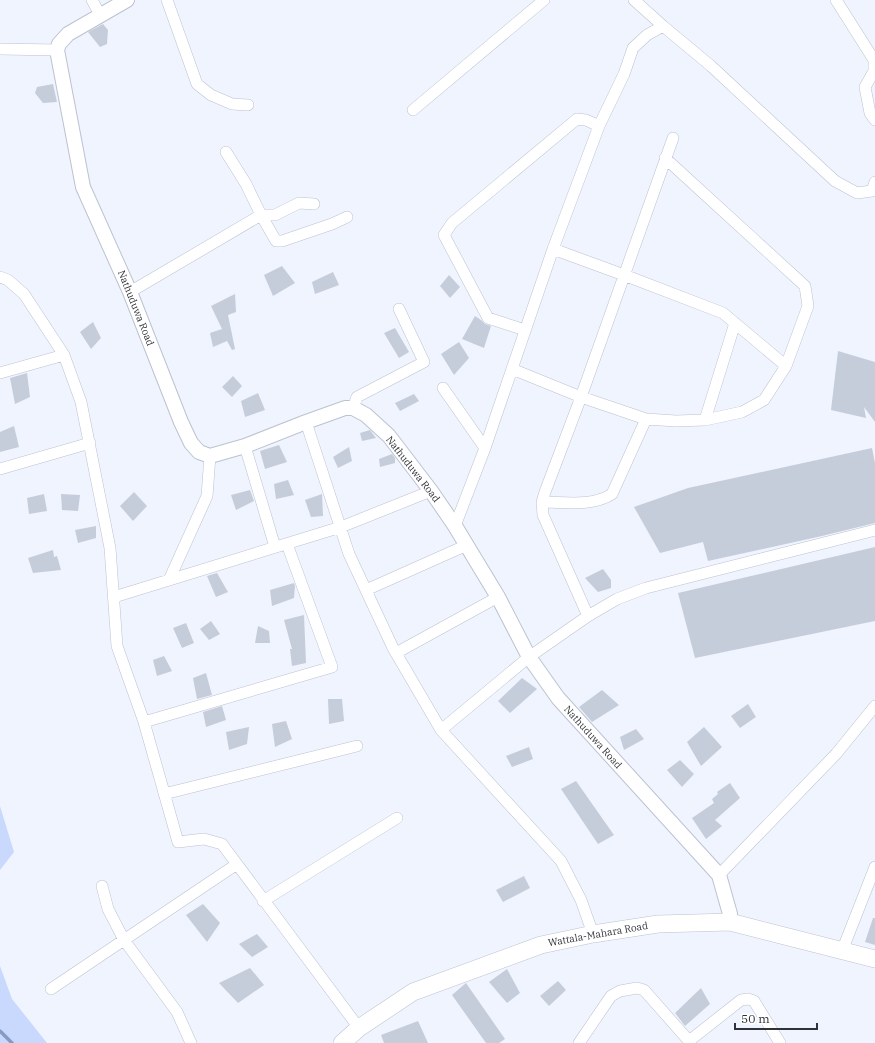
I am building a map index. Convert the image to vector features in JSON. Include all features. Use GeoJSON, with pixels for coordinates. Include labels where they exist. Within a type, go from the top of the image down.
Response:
{"type":"FeatureCollection","features":[{"type":"Feature","properties":{"kind":"main road","name":"Wattala-Mahara Road"},"geometry":{"type":"LineString","coordinates":[[342,1043],[359,1028],[413,992],[541,944],[593,934],[658,924],[730,922],[875,959]]}},
{"type":"Feature","properties":{"kind":"street"},"geometry":{"type":"LineString","coordinates":[[92,0],[100,15]]}},
{"type":"Feature","properties":{"kind":"street"},"geometry":{"type":"LineString","coordinates":[[0,49],[57,50],[59,44],[65,36],[127,0]]}},
{"type":"Feature","properties":{"kind":"street"},"geometry":{"type":"LineString","coordinates":[[167,0],[197,84],[211,95],[232,104],[248,105]]}},
{"type":"Feature","properties":{"kind":"street"},"geometry":{"type":"LineString","coordinates":[[413,110],[544,0]]}},
{"type":"Feature","properties":{"kind":"street"},"geometry":{"type":"LineString","coordinates":[[634,0],[711,66],[835,182],[857,193],[872,191],[875,182]]}},
{"type":"Feature","properties":{"kind":"street"},"geometry":{"type":"LineString","coordinates":[[836,0],[874,60],[874,71],[865,87],[870,113],[875,120]]}},
{"type":"Feature","properties":{"kind":"street"},"geometry":{"type":"LineString","coordinates":[[455,526],[485,448],[553,249],[599,126],[624,74],[633,48],[647,35],[663,26]]}},
{"type":"Feature","properties":{"kind":"street","name":"Nathuduwa Road"},"geometry":{"type":"LineString","coordinates":[[57,50],[83,187],[130,292],[183,427],[191,443],[199,452],[210,456]]}},
{"type":"Feature","properties":{"kind":"street"},"geometry":{"type":"LineString","coordinates":[[525,330],[488,318],[444,235],[452,222],[577,120],[586,120],[599,126]]}},
{"type":"Feature","properties":{"kind":"street"},"geometry":{"type":"LineString","coordinates":[[588,616],[543,515],[542,502],[673,138]]}},
{"type":"Feature","properties":{"kind":"street"},"geometry":{"type":"LineString","coordinates":[[226,152],[246,184],[276,241],[282,241],[332,224],[347,217]]}},
{"type":"Feature","properties":{"kind":"street"},"geometry":{"type":"LineString","coordinates":[[512,369],[581,397],[646,419],[676,421],[705,420],[742,412],[764,400],[786,366],[808,306],[805,286],[665,158]]}},
{"type":"Feature","properties":{"kind":"street"},"geometry":{"type":"LineString","coordinates":[[130,292],[261,215],[275,215],[299,203],[314,204]]}},
{"type":"Feature","properties":{"kind":"street"},"geometry":{"type":"LineString","coordinates":[[553,249],[724,313],[786,366]]}},
{"type":"Feature","properties":{"kind":"street"},"geometry":{"type":"LineString","coordinates":[[0,277],[8,280],[24,294],[64,355],[81,402],[110,548],[117,646],[144,722],[178,842],[204,839],[222,844],[359,1028]]}},
{"type":"Feature","properties":{"kind":"street"},"geometry":{"type":"LineString","coordinates":[[168,580],[207,496],[210,456],[245,446],[345,408],[353,408],[357,397],[424,362],[400,309]]}},
{"type":"Feature","properties":{"kind":"street"},"geometry":{"type":"LineString","coordinates":[[705,420],[735,323]]}},
{"type":"Feature","properties":{"kind":"street"},"geometry":{"type":"LineString","coordinates":[[0,373],[64,355]]}},
{"type":"Feature","properties":{"kind":"street"},"geometry":{"type":"LineString","coordinates":[[443,388],[485,448]]}},
{"type":"Feature","properties":{"kind":"street","name":"Nathuduwa Road"},"geometry":{"type":"LineString","coordinates":[[353,408],[366,415],[389,436],[431,491],[455,526],[498,597],[528,657],[558,698],[719,875],[730,914],[730,922]]}},
{"type":"Feature","properties":{"kind":"street"},"geometry":{"type":"LineString","coordinates":[[542,502],[596,502],[612,494],[646,419]]}},
{"type":"Feature","properties":{"kind":"street"},"geometry":{"type":"LineString","coordinates":[[306,422],[349,554],[396,653],[441,730],[561,861],[581,900],[593,934]]}},
{"type":"Feature","properties":{"kind":"street"},"geometry":{"type":"LineString","coordinates":[[0,469],[90,444]]}},
{"type":"Feature","properties":{"kind":"street"},"geometry":{"type":"LineString","coordinates":[[245,446],[274,547]]}},
{"type":"Feature","properties":{"kind":"street"},"geometry":{"type":"LineString","coordinates":[[114,596],[341,527],[431,491]]}},
{"type":"Feature","properties":{"kind":"street"},"geometry":{"type":"LineString","coordinates":[[441,730],[528,657],[588,616],[617,599],[646,588],[875,530]]}},
{"type":"Feature","properties":{"kind":"street"},"geometry":{"type":"LineString","coordinates":[[144,722],[332,667],[286,544]]}},
{"type":"Feature","properties":{"kind":"street"},"geometry":{"type":"LineString","coordinates":[[366,590],[467,545]]}},
{"type":"Feature","properties":{"kind":"street"},"geometry":{"type":"LineString","coordinates":[[396,653],[498,597]]}},
{"type":"Feature","properties":{"kind":"street"},"geometry":{"type":"LineString","coordinates":[[719,875],[836,754],[875,706]]}},
{"type":"Feature","properties":{"kind":"street"},"geometry":{"type":"LineString","coordinates":[[164,794],[357,746]]}},
{"type":"Feature","properties":{"kind":"street"},"geometry":{"type":"LineString","coordinates":[[263,901],[397,818]]}},
{"type":"Feature","properties":{"kind":"street"},"geometry":{"type":"LineString","coordinates":[[51,989],[237,864]]}},
{"type":"Feature","properties":{"kind":"street"},"geometry":{"type":"LineString","coordinates":[[842,951],[875,867]]}},
{"type":"Feature","properties":{"kind":"street"},"geometry":{"type":"LineString","coordinates":[[102,886],[108,909],[124,940],[177,1012],[191,1043]]}},
{"type":"Feature","properties":{"kind":"street"},"geometry":{"type":"LineString","coordinates":[[579,1043],[611,996],[620,991],[637,988],[644,990],[688,1042],[741,1000],[748,999],[754,1001],[780,1043]]}},
{"type":"Feature","properties":{"kind":"shaded area"},"geometry":{"type":"Polygon","coordinates":[[[0,806],[14,852],[0,870],[0,806]]]}},
{"type":"Feature","properties":{"kind":"shaded area"},"geometry":{"type":"Polygon","coordinates":[[[0,966],[12,999],[47,1043],[0,1043],[0,966]]]}},
{"type":"Feature","properties":{"kind":"building"},"geometry":{"type":"Polygon","coordinates":[[[103,24],[108,30],[107,44],[100,47],[88,32],[103,24]]]}},
{"type":"Feature","properties":{"kind":"building"},"geometry":{"type":"Polygon","coordinates":[[[53,84],[57,102],[43,103],[35,93],[37,87],[53,84]]]}},
{"type":"Feature","properties":{"kind":"building"},"geometry":{"type":"Polygon","coordinates":[[[282,266],[295,283],[273,296],[264,275],[282,266]]]}},
{"type":"Feature","properties":{"kind":"building"},"geometry":{"type":"Polygon","coordinates":[[[333,272],[339,285],[315,294],[312,282],[333,272]]]}},
{"type":"Feature","properties":{"kind":"building"},"geometry":{"type":"Polygon","coordinates":[[[449,275],[460,287],[450,298],[440,286],[449,275]]]}},
{"type":"Feature","properties":{"kind":"building"},"geometry":{"type":"Polygon","coordinates":[[[235,294],[236,312],[228,315],[235,349],[232,350],[227,341],[213,347],[210,333],[222,329],[211,306],[235,294]]]}},
{"type":"Feature","properties":{"kind":"building"},"geometry":{"type":"Polygon","coordinates":[[[475,316],[485,324],[491,326],[484,348],[462,339],[475,316]]]}},
{"type":"Feature","properties":{"kind":"building"},"geometry":{"type":"Polygon","coordinates":[[[93,322],[101,338],[91,349],[80,332],[93,322]]]}},
{"type":"Feature","properties":{"kind":"building"},"geometry":{"type":"Polygon","coordinates":[[[395,328],[409,352],[399,358],[384,333],[395,328]]]}},
{"type":"Feature","properties":{"kind":"building"},"geometry":{"type":"Polygon","coordinates":[[[459,342],[469,358],[454,375],[441,354],[459,342]]]}},
{"type":"Feature","properties":{"kind":"building"},"geometry":{"type":"Polygon","coordinates":[[[838,351],[875,362],[875,422],[864,407],[866,418],[831,410],[838,351]]]}},
{"type":"Feature","properties":{"kind":"building"},"geometry":{"type":"Polygon","coordinates":[[[27,373],[30,397],[15,404],[10,378],[27,373]]]}},
{"type":"Feature","properties":{"kind":"building"},"geometry":{"type":"Polygon","coordinates":[[[233,376],[242,386],[232,397],[222,387],[233,376]]]}},
{"type":"Feature","properties":{"kind":"building"},"geometry":{"type":"Polygon","coordinates":[[[258,393],[265,410],[245,417],[241,401],[258,393]]]}},
{"type":"Feature","properties":{"kind":"building"},"geometry":{"type":"Polygon","coordinates":[[[414,394],[419,401],[400,411],[395,403],[414,394]]]}},
{"type":"Feature","properties":{"kind":"building"},"geometry":{"type":"Polygon","coordinates":[[[14,426],[19,447],[0,452],[0,432],[14,426]]]}},
{"type":"Feature","properties":{"kind":"building"},"geometry":{"type":"Polygon","coordinates":[[[370,430],[376,438],[362,441],[360,433],[370,430]]]}},
{"type":"Feature","properties":{"kind":"building"},"geometry":{"type":"Polygon","coordinates":[[[279,445],[287,462],[265,469],[260,451],[279,445]]]}},
{"type":"Feature","properties":{"kind":"building"},"geometry":{"type":"Polygon","coordinates":[[[349,447],[352,461],[338,468],[333,457],[349,447]]]}},
{"type":"Feature","properties":{"kind":"building"},"geometry":{"type":"Polygon","coordinates":[[[872,448],[875,463],[875,523],[708,561],[703,542],[660,553],[634,507],[688,488],[872,448]]]}},
{"type":"Feature","properties":{"kind":"building"},"geometry":{"type":"Polygon","coordinates":[[[392,454],[395,458],[395,463],[380,467],[379,459],[392,454]]]}},
{"type":"Feature","properties":{"kind":"building"},"geometry":{"type":"Polygon","coordinates":[[[288,480],[294,495],[276,499],[274,484],[288,480]]]}},
{"type":"Feature","properties":{"kind":"building"},"geometry":{"type":"Polygon","coordinates":[[[250,490],[254,501],[236,510],[231,495],[250,490]]]}},
{"type":"Feature","properties":{"kind":"building"},"geometry":{"type":"Polygon","coordinates":[[[134,492],[147,506],[133,521],[120,506],[134,492]]]}},
{"type":"Feature","properties":{"kind":"building"},"geometry":{"type":"Polygon","coordinates":[[[44,494],[47,511],[29,514],[27,498],[44,494]]]}},
{"type":"Feature","properties":{"kind":"building"},"geometry":{"type":"Polygon","coordinates":[[[61,494],[80,495],[78,511],[62,510],[61,494]]]}},
{"type":"Feature","properties":{"kind":"building"},"geometry":{"type":"Polygon","coordinates":[[[322,494],[323,516],[311,517],[305,500],[322,494]]]}},
{"type":"Feature","properties":{"kind":"building"},"geometry":{"type":"Polygon","coordinates":[[[96,526],[96,538],[78,543],[75,530],[96,526]]]}},
{"type":"Feature","properties":{"kind":"building"},"geometry":{"type":"Polygon","coordinates":[[[875,547],[875,621],[695,658],[678,593],[875,547]]]}},
{"type":"Feature","properties":{"kind":"building"},"geometry":{"type":"Polygon","coordinates":[[[53,550],[54,557],[57,556],[61,570],[33,573],[28,558],[53,550]]]}},
{"type":"Feature","properties":{"kind":"building"},"geometry":{"type":"Polygon","coordinates":[[[603,569],[611,580],[611,588],[598,592],[585,578],[603,569]]]}},
{"type":"Feature","properties":{"kind":"building"},"geometry":{"type":"Polygon","coordinates":[[[217,573],[228,592],[216,597],[207,576],[217,573]]]}},
{"type":"Feature","properties":{"kind":"building"},"geometry":{"type":"Polygon","coordinates":[[[294,583],[294,598],[272,606],[270,590],[294,583]]]}},
{"type":"Feature","properties":{"kind":"building"},"geometry":{"type":"Polygon","coordinates":[[[304,615],[306,663],[292,666],[290,649],[292,649],[284,620],[304,615]]]}},
{"type":"Feature","properties":{"kind":"building"},"geometry":{"type":"Polygon","coordinates":[[[211,621],[220,634],[209,640],[200,629],[211,621]]]}},
{"type":"Feature","properties":{"kind":"building"},"geometry":{"type":"Polygon","coordinates":[[[186,623],[194,643],[182,648],[173,628],[186,623]]]}},
{"type":"Feature","properties":{"kind":"building"},"geometry":{"type":"Polygon","coordinates":[[[258,626],[269,631],[270,643],[255,643],[258,626]]]}},
{"type":"Feature","properties":{"kind":"building"},"geometry":{"type":"Polygon","coordinates":[[[164,656],[172,671],[157,676],[153,660],[164,656]]]}},
{"type":"Feature","properties":{"kind":"building"},"geometry":{"type":"Polygon","coordinates":[[[206,673],[212,695],[197,699],[193,678],[206,673]]]}},
{"type":"Feature","properties":{"kind":"building"},"geometry":{"type":"Polygon","coordinates":[[[522,678],[537,689],[510,713],[498,701],[522,678]]]}},
{"type":"Feature","properties":{"kind":"building"},"geometry":{"type":"Polygon","coordinates":[[[602,690],[619,705],[592,722],[579,707],[602,690]]]}},
{"type":"Feature","properties":{"kind":"building"},"geometry":{"type":"Polygon","coordinates":[[[328,699],[342,699],[344,721],[329,724],[328,699]]]}},
{"type":"Feature","properties":{"kind":"building"},"geometry":{"type":"Polygon","coordinates":[[[748,704],[756,717],[740,728],[731,716],[748,704]]]}},
{"type":"Feature","properties":{"kind":"building"},"geometry":{"type":"Polygon","coordinates":[[[222,706],[226,720],[206,727],[203,712],[222,706]]]}},
{"type":"Feature","properties":{"kind":"building"},"geometry":{"type":"Polygon","coordinates":[[[286,721],[292,739],[275,747],[272,724],[286,721]]]}},
{"type":"Feature","properties":{"kind":"building"},"geometry":{"type":"Polygon","coordinates":[[[249,727],[247,744],[229,750],[226,732],[249,727]]]}},
{"type":"Feature","properties":{"kind":"building"},"geometry":{"type":"Polygon","coordinates":[[[704,727],[722,747],[701,766],[687,742],[704,727]]]}},
{"type":"Feature","properties":{"kind":"building"},"geometry":{"type":"Polygon","coordinates":[[[636,729],[644,739],[624,750],[620,737],[636,729]]]}},
{"type":"Feature","properties":{"kind":"building"},"geometry":{"type":"Polygon","coordinates":[[[529,747],[533,759],[512,767],[506,756],[529,747]]]}},
{"type":"Feature","properties":{"kind":"building"},"geometry":{"type":"Polygon","coordinates":[[[680,760],[694,774],[682,787],[667,770],[680,760]]]}},
{"type":"Feature","properties":{"kind":"building"},"geometry":{"type":"Polygon","coordinates":[[[576,781],[614,835],[598,844],[561,789],[576,781]]]}},
{"type":"Feature","properties":{"kind":"building"},"geometry":{"type":"Polygon","coordinates":[[[730,783],[740,798],[715,820],[722,826],[706,839],[692,818],[714,803],[712,799],[718,794],[717,792],[730,783]]]}},
{"type":"Feature","properties":{"kind":"building"},"geometry":{"type":"Polygon","coordinates":[[[524,876],[530,888],[503,902],[496,890],[524,876]]]}},
{"type":"Feature","properties":{"kind":"building"},"geometry":{"type":"Polygon","coordinates":[[[203,904],[220,923],[207,942],[186,915],[203,904]]]}},
{"type":"Feature","properties":{"kind":"building"},"geometry":{"type":"Polygon","coordinates":[[[873,918],[875,918],[875,945],[865,942],[873,918]]]}},
{"type":"Feature","properties":{"kind":"building"},"geometry":{"type":"Polygon","coordinates":[[[257,934],[268,947],[252,957],[239,944],[257,934]]]}},
{"type":"Feature","properties":{"kind":"building"},"geometry":{"type":"Polygon","coordinates":[[[250,968],[264,985],[238,1003],[219,983],[250,968]]]}},
{"type":"Feature","properties":{"kind":"building"},"geometry":{"type":"Polygon","coordinates":[[[507,969],[520,993],[507,1003],[489,982],[507,969]]]}},
{"type":"Feature","properties":{"kind":"building"},"geometry":{"type":"Polygon","coordinates":[[[558,981],[566,990],[549,1006],[540,996],[558,981]]]}},
{"type":"Feature","properties":{"kind":"building"},"geometry":{"type":"Polygon","coordinates":[[[466,983],[505,1039],[499,1043],[486,1043],[452,995],[466,983]]]}},
{"type":"Feature","properties":{"kind":"building"},"geometry":{"type":"Polygon","coordinates":[[[701,988],[710,1004],[685,1026],[675,1013],[701,988]]]}},
{"type":"Feature","properties":{"kind":"building"},"geometry":{"type":"Polygon","coordinates":[[[418,1021],[428,1043],[384,1043],[381,1035],[418,1021]]]}},
{"type":"Feature","properties":{"kind":"waterway"},"geometry":{"type":"LineString","coordinates":[[0,1031],[12,1043]]}}]}
